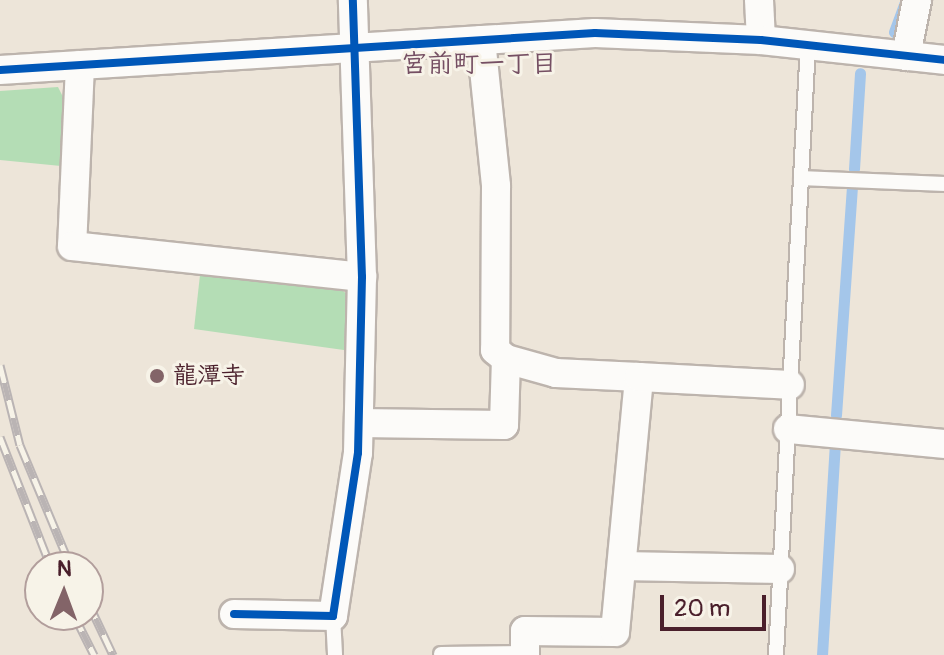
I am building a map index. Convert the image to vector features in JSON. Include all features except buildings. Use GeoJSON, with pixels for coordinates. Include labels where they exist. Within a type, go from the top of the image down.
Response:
{"type":"FeatureCollection","features":[{"type":"Feature","properties":{"kind":"street"},"geometry":{"type":"LineString","coordinates":[[234,614],[333,616],[359,423],[362,277],[353,0]]}},
{"type":"Feature","properties":{"kind":"street"},"geometry":{"type":"LineString","coordinates":[[759,0],[761,40]]}},
{"type":"Feature","properties":{"kind":"street"},"geometry":{"type":"LineString","coordinates":[[906,56],[917,0]]}},
{"type":"Feature","properties":{"kind":"street"},"geometry":{"type":"LineString","coordinates":[[0,70],[595,33],[761,40],[944,60]]}},
{"type":"Feature","properties":{"kind":"street"},"geometry":{"type":"LineString","coordinates":[[481,40],[496,186],[495,350],[506,359],[556,373],[790,385]]}},
{"type":"Feature","properties":{"kind":"street"},"geometry":{"type":"LineString","coordinates":[[80,65],[72,246],[362,277]]}},
{"type":"Feature","properties":{"kind":"street"},"geometry":{"type":"LineString","coordinates":[[359,423],[504,425],[506,359]]}},
{"type":"Feature","properties":{"kind":"street"},"geometry":{"type":"LineString","coordinates":[[525,654],[525,631],[615,632],[639,377]]}},
{"type":"Feature","properties":{"kind":"street"},"geometry":{"type":"LineString","coordinates":[[788,429],[944,444]]}},
{"type":"Feature","properties":{"kind":"street"},"geometry":{"type":"LineString","coordinates":[[622,566],[780,569]]}},
{"type":"Feature","properties":{"kind":"lane"},"geometry":{"type":"LineString","coordinates":[[776,655],[808,45]]}},
{"type":"Feature","properties":{"kind":"lane"},"geometry":{"type":"LineString","coordinates":[[801,178],[944,184]]}},
{"type":"Feature","properties":{"kind":"lane"},"geometry":{"type":"LineString","coordinates":[[333,616],[335,655]]}},
{"type":"Feature","properties":{"kind":"lane"},"geometry":{"type":"LineString","coordinates":[[441,654],[525,654]]}},
{"type":"Feature","properties":{"kind":"green space"},"geometry":{"type":"Polygon","coordinates":[[[58,87],[66,103],[61,166],[0,160],[0,91],[58,87]]]}},
{"type":"Feature","properties":{"kind":"green space"},"geometry":{"type":"Polygon","coordinates":[[[200,275],[343,291],[351,297],[351,351],[194,329],[200,275]]]}},
{"type":"Feature","properties":{"kind":"waterway"},"geometry":{"type":"LineString","coordinates":[[894,32],[904,4]]}},
{"type":"Feature","properties":{"kind":"waterway"},"geometry":{"type":"LineString","coordinates":[[854,169],[860,73]]}},
{"type":"Feature","properties":{"kind":"waterway"},"geometry":{"type":"LineString","coordinates":[[836,415],[852,189]]}},
{"type":"Feature","properties":{"kind":"waterway"},"geometry":{"type":"LineString","coordinates":[[822,655],[835,443]]}},
{"type":"Feature","properties":{"kind":"railway"},"geometry":{"type":"LineString","coordinates":[[0,365],[20,445],[64,551]]}},
{"type":"Feature","properties":{"kind":"railway"},"geometry":{"type":"LineString","coordinates":[[0,437],[45,551]]}},
{"type":"Feature","properties":{"kind":"railway"},"geometry":{"type":"LineString","coordinates":[[82,631],[94,655]]}},
{"type":"Feature","properties":{"kind":"railway"},"geometry":{"type":"LineString","coordinates":[[102,631],[113,655]]}},
{"type":"Feature","properties":{"kind":"cycle path"},"geometry":{"type":"LineString","coordinates":[[234,614],[333,616],[358,453],[362,277],[353,0]]}},
{"type":"Feature","properties":{"kind":"cycle path"},"geometry":{"type":"LineString","coordinates":[[0,70],[595,33],[761,40],[944,60]]}},
{"type":"Feature","properties":{"kind":"place","name":"龍潭寺"},"geometry":{"type":"Point","coordinates":[157,376]}},
{"type":"Feature","properties":{"kind":"district","name":"宮前町一丁目"},"geometry":{"type":"Point","coordinates":[479,65]}}]}
